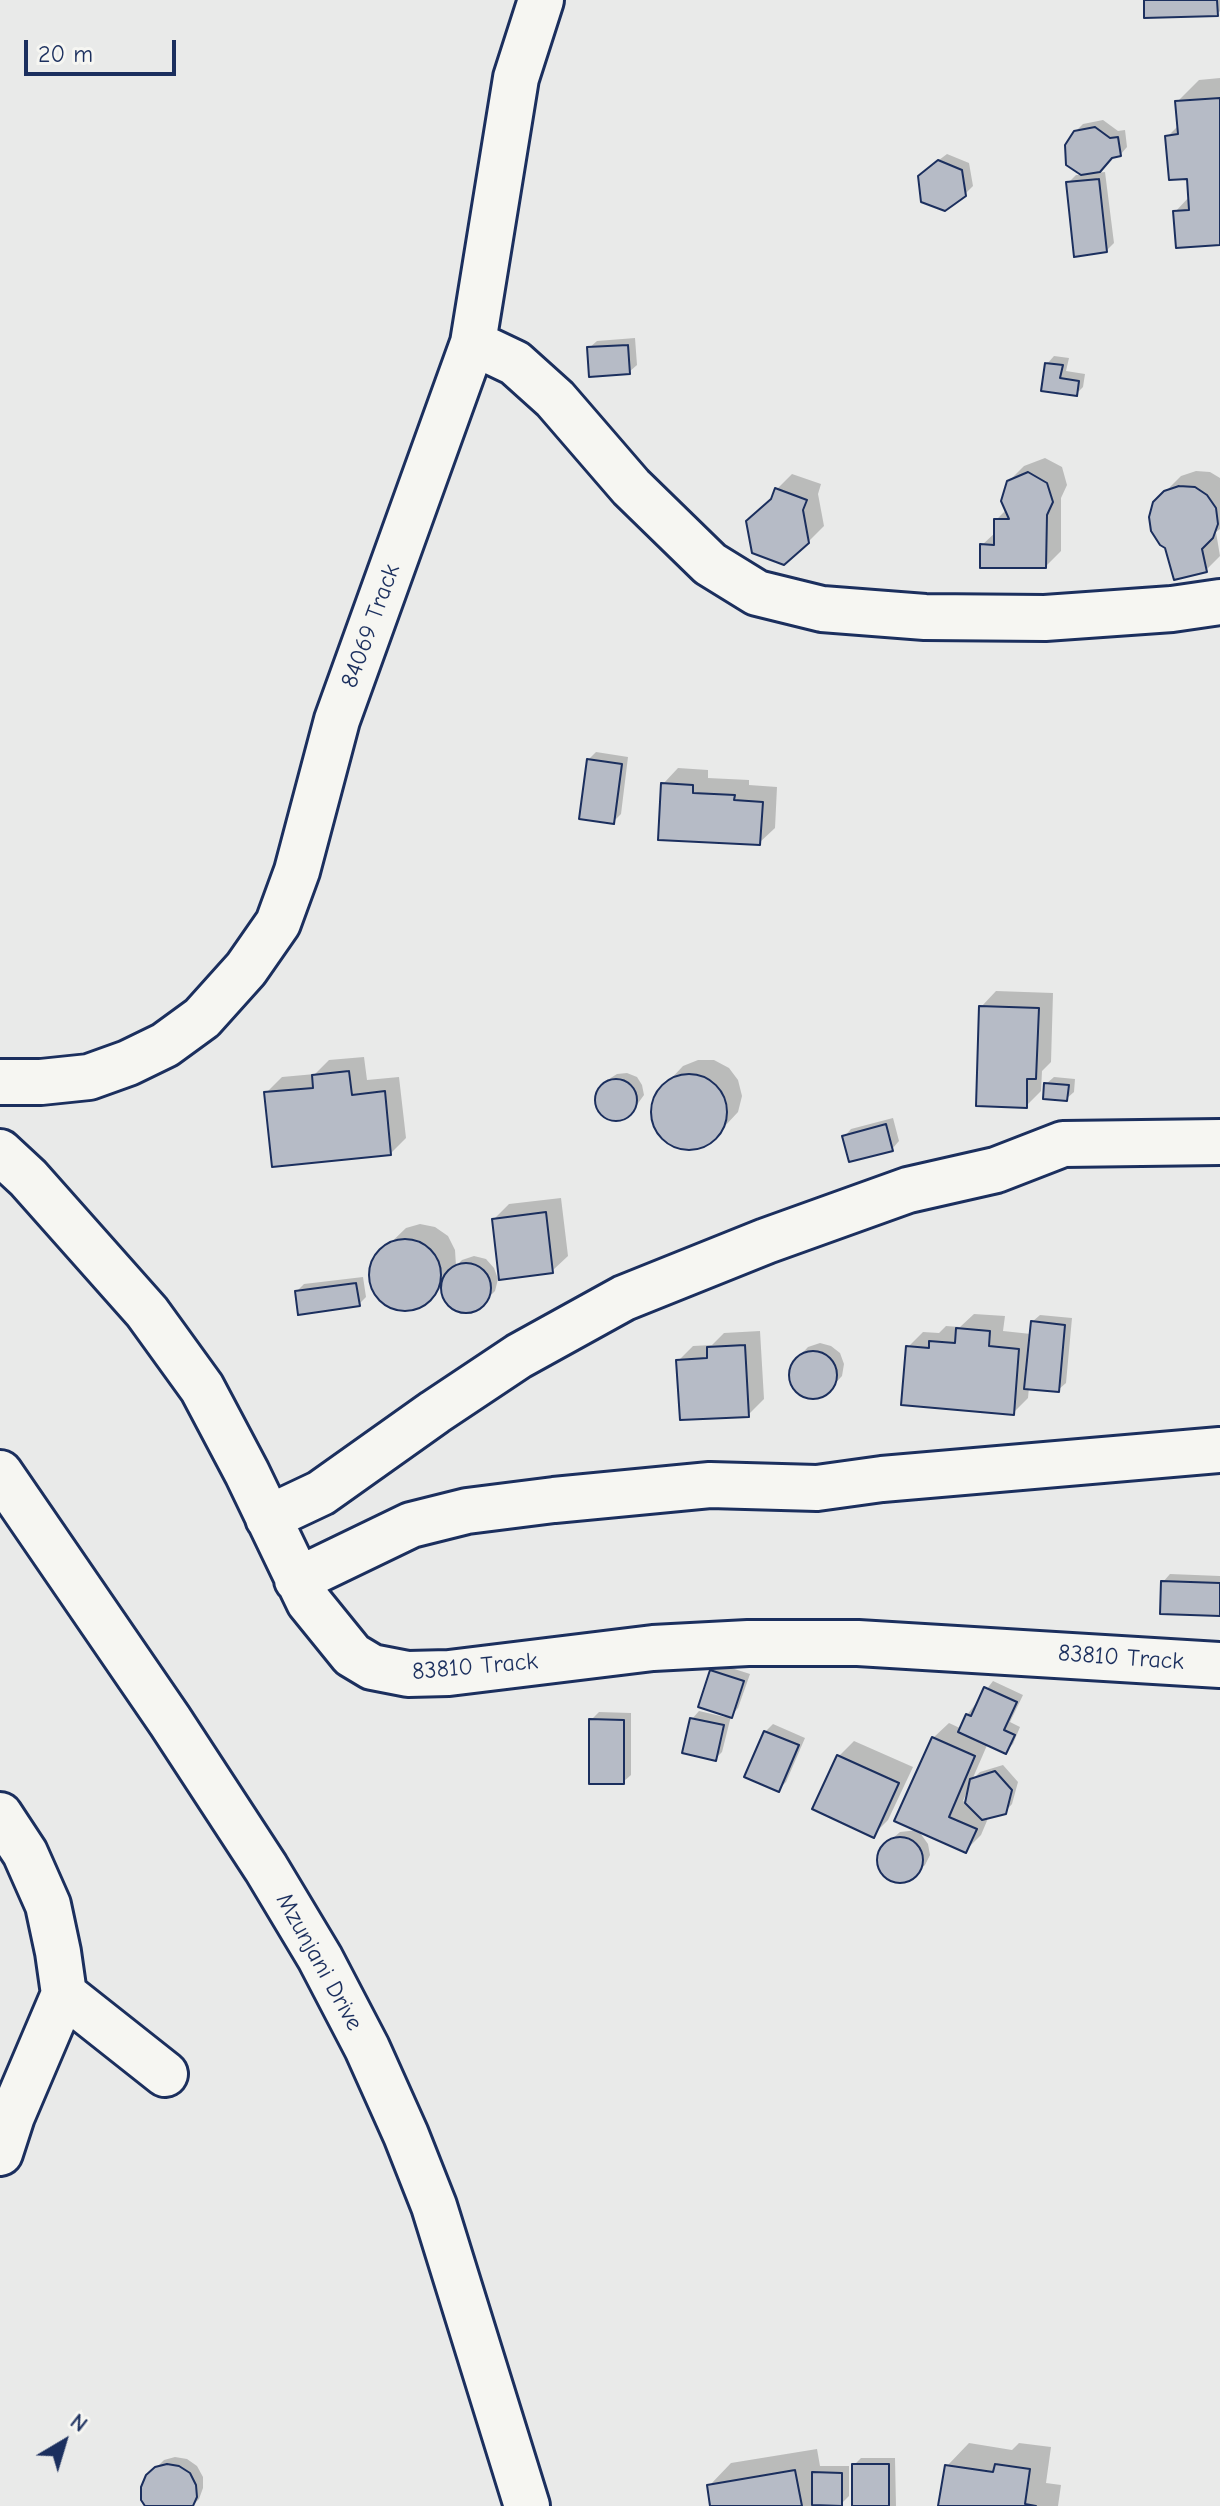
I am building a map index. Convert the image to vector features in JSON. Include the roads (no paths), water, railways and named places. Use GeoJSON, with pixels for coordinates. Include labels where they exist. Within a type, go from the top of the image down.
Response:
{"type":"FeatureCollection","features":[{"type":"Feature","properties":{"kind":"street","name":"84069 Track"},"geometry":{"type":"LineString","coordinates":[[0,1082],[89,1077],[165,1045],[202,1018],[246,969],[278,923],[297,871],[337,720],[473,343],[516,78],[541,0]]}},
{"type":"Feature","properties":{"kind":"street"},"geometry":{"type":"LineString","coordinates":[[473,343],[515,363],[555,399],[631,487],[710,564],[757,593],[822,609],[925,617],[1045,618],[1172,609],[1220,602]]}},
{"type":"Feature","properties":{"kind":"street"},"geometry":{"type":"LineString","coordinates":[[268,1518],[321,1493],[519,1356],[624,1298],[766,1241],[908,1190],[996,1170],[1063,1144],[1220,1142]]}},
{"type":"Feature","properties":{"kind":"street","name":"83810 Track"},"geometry":{"type":"LineString","coordinates":[[0,1152],[28,1178],[147,1312],[202,1388],[309,1602],[352,1655],[372,1667],[408,1674],[449,1673],[653,1648],[748,1643],[858,1643],[1220,1665]]}},
{"type":"Feature","properties":{"kind":"street"},"geometry":{"type":"LineString","coordinates":[[297,1580],[411,1525],[467,1511],[710,1485],[817,1488],[882,1479],[1220,1450]]}},
{"type":"Feature","properties":{"kind":"street","name":"Mzunjani Drive"},"geometry":{"type":"LineString","coordinates":[[0,1473],[266,1868],[320,1958],[367,2048],[434,2206],[527,2506]]}},
{"type":"Feature","properties":{"kind":"street"},"geometry":{"type":"LineString","coordinates":[[0,1815],[25,1853],[48,1905],[64,1994],[12,2116],[0,2153]]}},
{"type":"Feature","properties":{"kind":"street"},"geometry":{"type":"LineString","coordinates":[[64,1994],[165,2074]]}}]}
